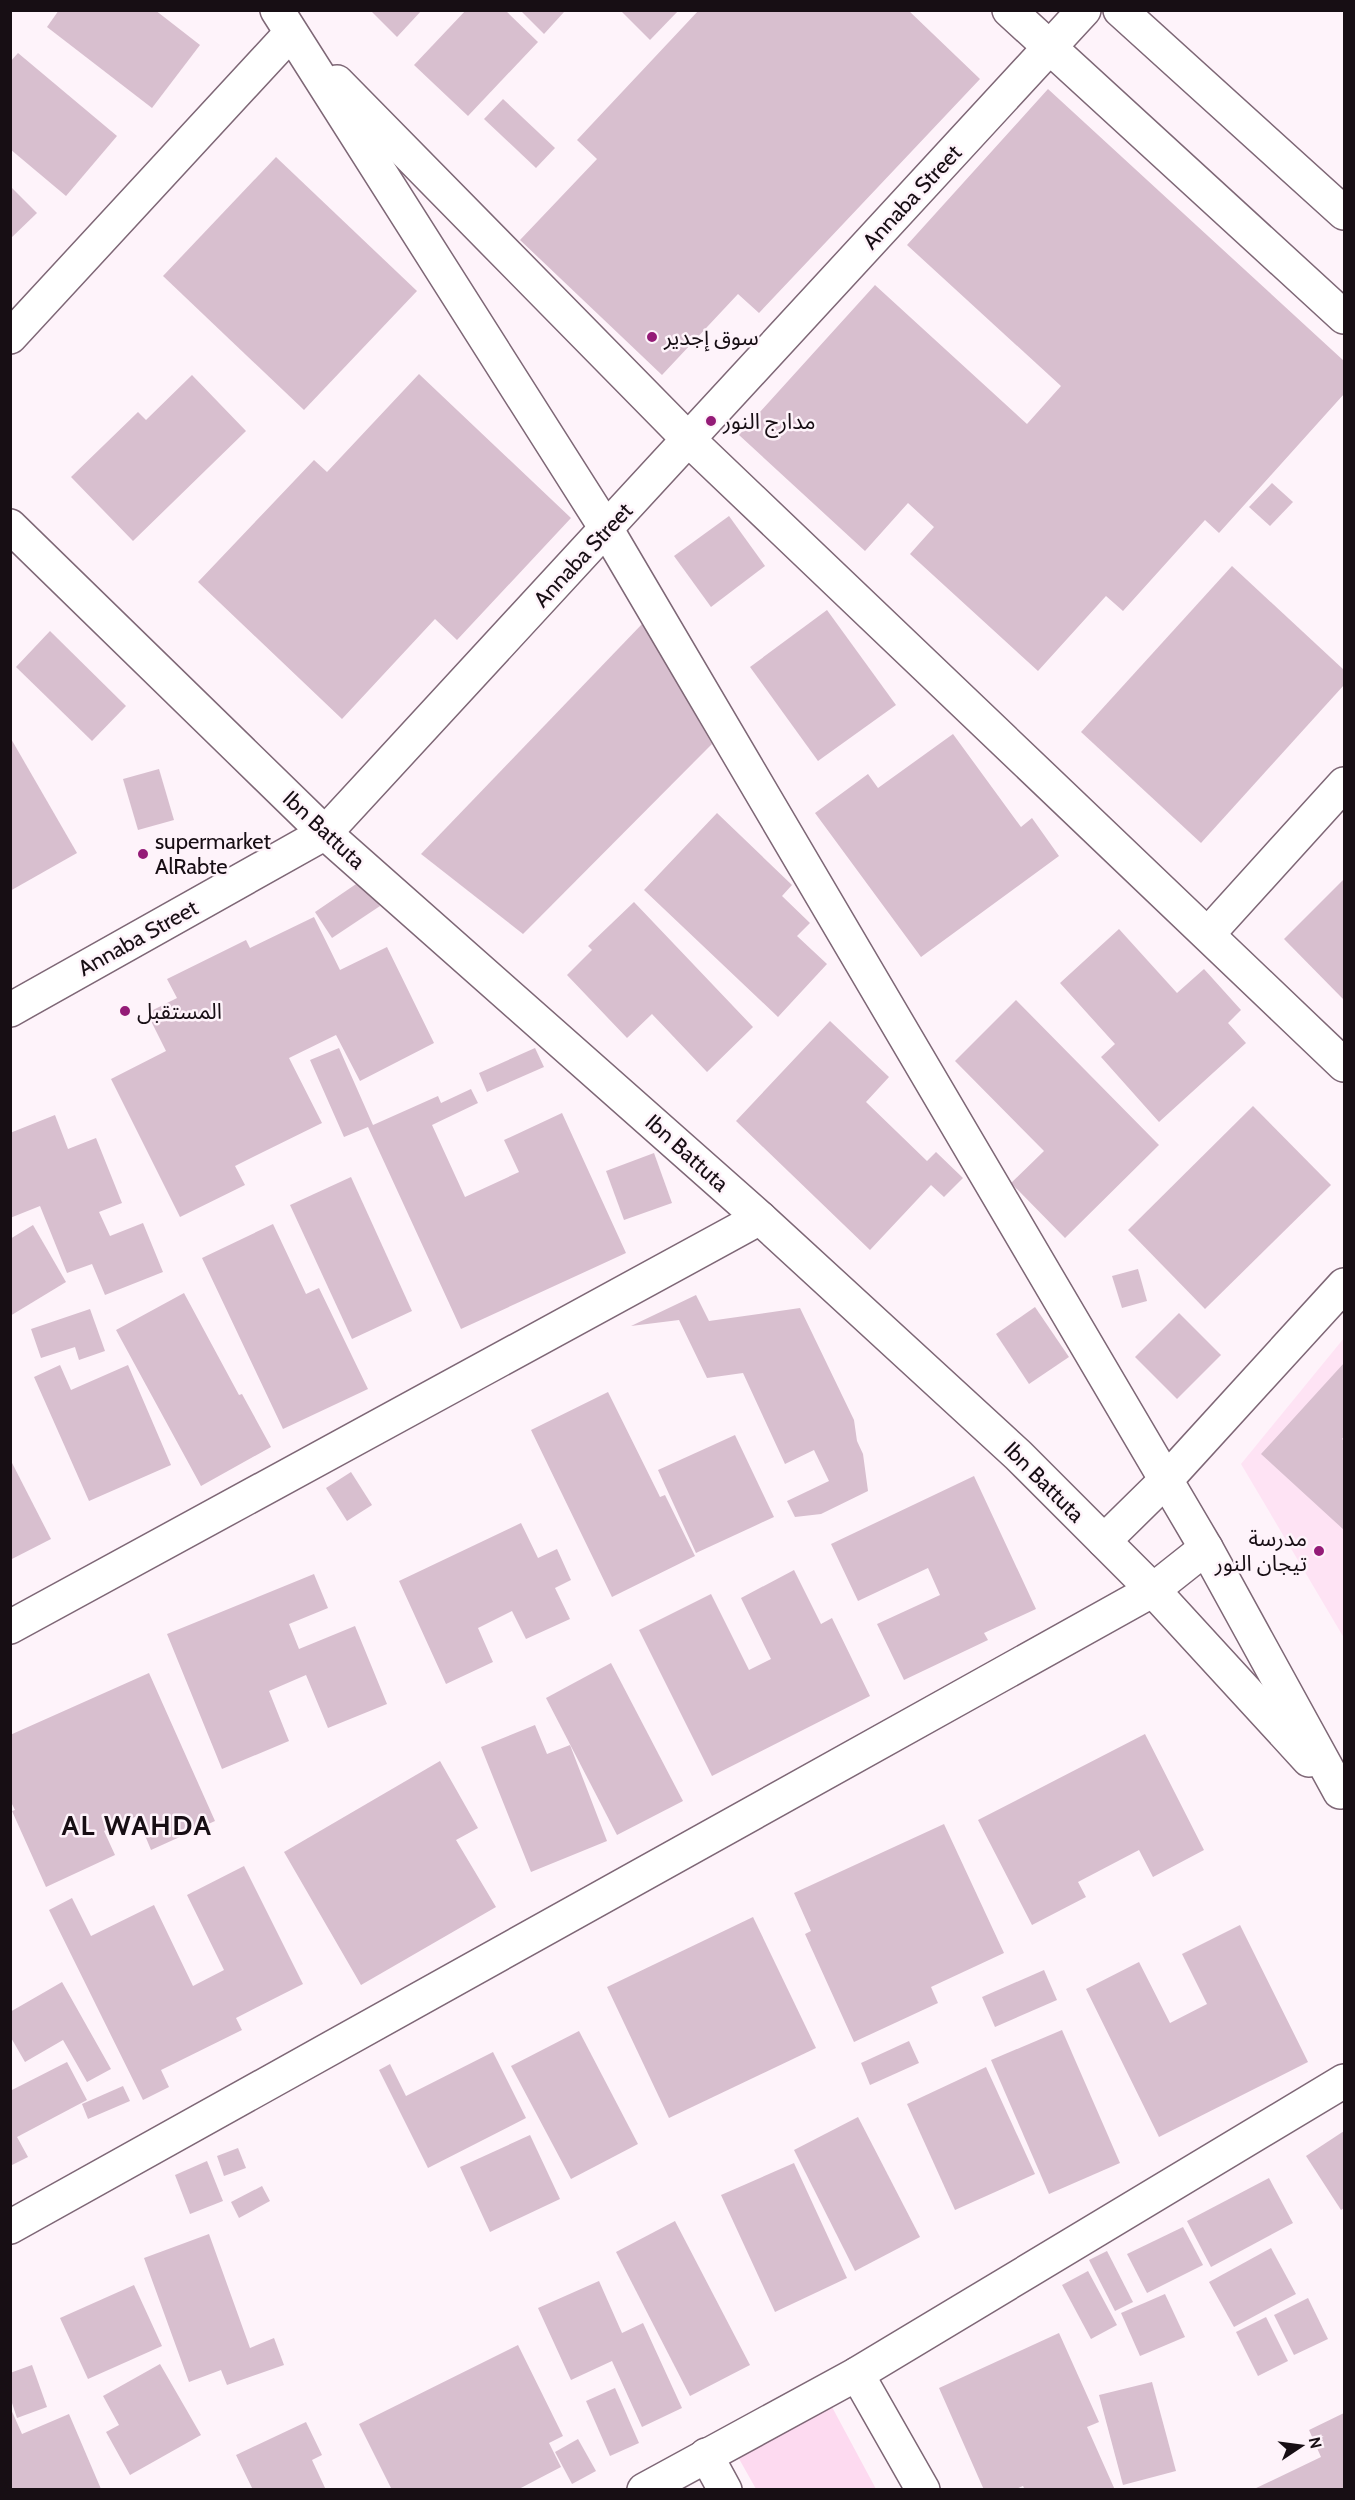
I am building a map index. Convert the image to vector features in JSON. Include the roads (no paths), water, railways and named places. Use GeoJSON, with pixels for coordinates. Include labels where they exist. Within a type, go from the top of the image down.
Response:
{"type":"FeatureCollection","features":[{"type":"Feature","properties":{"kind":"street"},"geometry":{"type":"LineString","coordinates":[[262,10],[283,22],[689,440],[1344,1065]]}},
{"type":"Feature","properties":{"kind":"street"},"geometry":{"type":"LineString","coordinates":[[1009,10],[1051,46],[1344,317]]}},
{"type":"Feature","properties":{"kind":"street","name":"Annaba Street"},"geometry":{"type":"LineString","coordinates":[[10,1010],[325,833],[607,530],[1084,10]]}},
{"type":"Feature","properties":{"kind":"street"},"geometry":{"type":"LineString","coordinates":[[1120,10],[1344,213]]}},
{"type":"Feature","properties":{"kind":"street"},"geometry":{"type":"LineString","coordinates":[[10,337],[283,22]]}},
{"type":"Feature","properties":{"kind":"street"},"geometry":{"type":"LineString","coordinates":[[283,22],[607,530],[1206,1548],[1342,1796]]}},
{"type":"Feature","properties":{"kind":"street","name":"Ibn Battuta"},"geometry":{"type":"LineString","coordinates":[[10,526],[325,833],[760,1218],[1018,1455],[1153,1590],[1221,1667],[1342,1796]]}},
{"type":"Feature","properties":{"kind":"street"},"geometry":{"type":"LineString","coordinates":[[1208,934],[1344,784]]}},
{"type":"Feature","properties":{"kind":"street"},"geometry":{"type":"LineString","coordinates":[[10,1627],[760,1218]]}},
{"type":"Feature","properties":{"kind":"street"},"geometry":{"type":"LineString","coordinates":[[1104,1541],[1166,1480],[1344,1285]]}},
{"type":"Feature","properties":{"kind":"street"},"geometry":{"type":"LineString","coordinates":[[10,2227],[1153,1590],[1206,1548]]}},
{"type":"Feature","properties":{"kind":"street"},"geometry":{"type":"LineString","coordinates":[[644,2490],[857,2374],[1344,2081]]}},
{"type":"Feature","properties":{"kind":"street"},"geometry":{"type":"LineString","coordinates":[[857,2374],[923,2490]]}},
{"type":"Feature","properties":{"kind":"street"},"geometry":{"type":"LineString","coordinates":[[706,2455],[725,2490]]}},
{"type":"Feature","properties":{"kind":"place","name":"سوق إجدير"},"geometry":{"type":"Point","coordinates":[652,337]}},
{"type":"Feature","properties":{"kind":"place","name":"مدارج النور"},"geometry":{"type":"Point","coordinates":[711,421]}},
{"type":"Feature","properties":{"kind":"place","name":"supermarket AlRabte"},"geometry":{"type":"Point","coordinates":[143,854]}},
{"type":"Feature","properties":{"kind":"place","name":"المستقبل"},"geometry":{"type":"Point","coordinates":[125,1011]}},
{"type":"Feature","properties":{"kind":"place","name":"مدرسة تيجان النور"},"geometry":{"type":"Point","coordinates":[1319,1551]}},
{"type":"Feature","properties":{"kind":"district","name":"AL WAHDA"},"geometry":{"type":"Point","coordinates":[137,1825]}}]}
